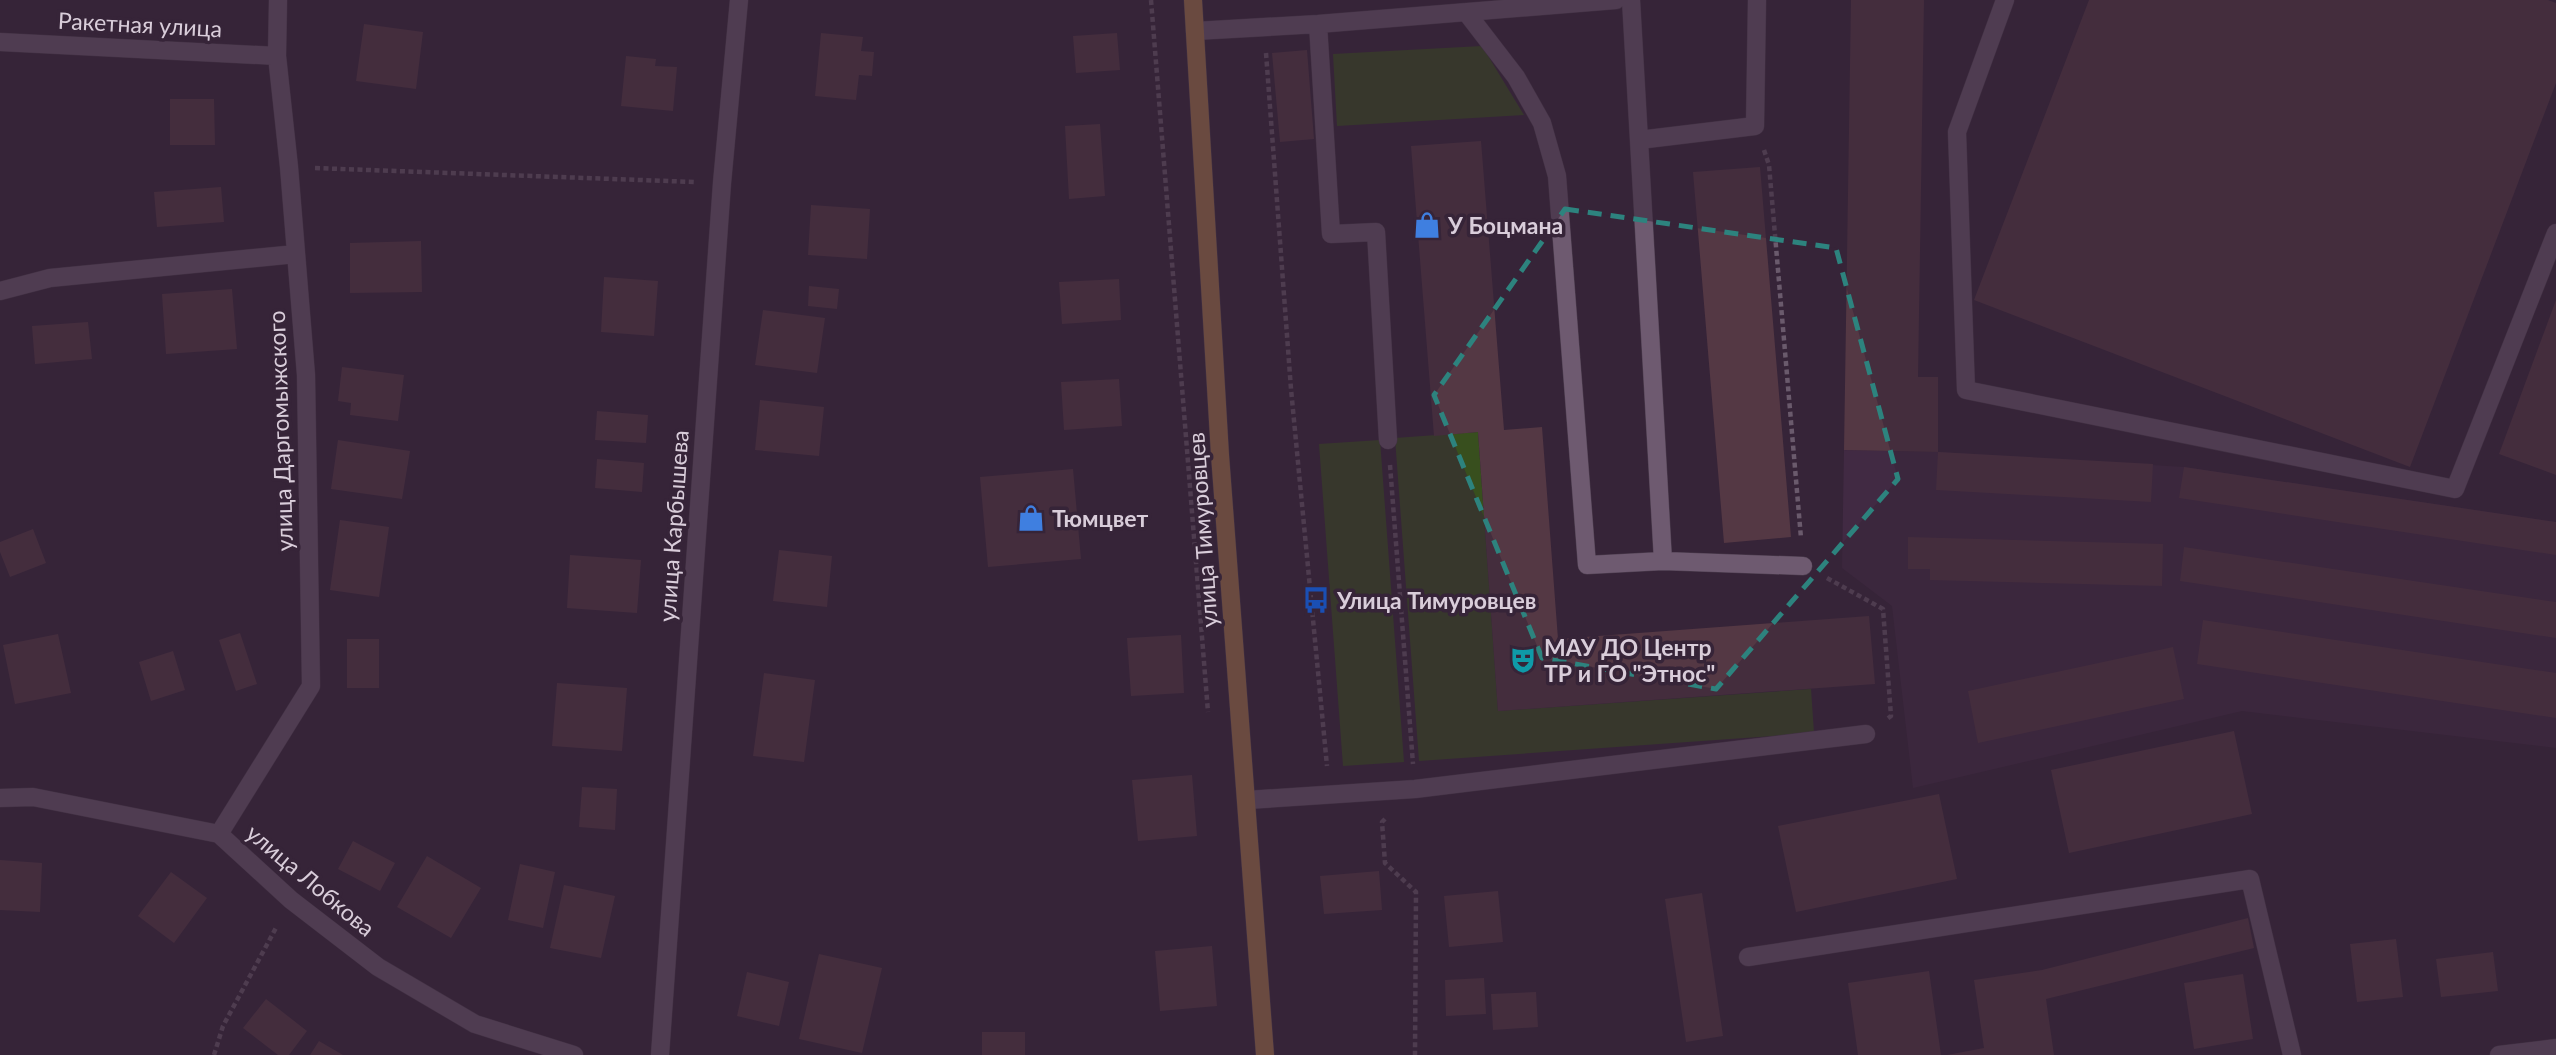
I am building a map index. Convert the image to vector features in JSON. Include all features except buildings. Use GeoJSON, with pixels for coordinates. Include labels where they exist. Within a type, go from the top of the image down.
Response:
{"type":"FeatureCollection","features":[{"type":"Feature","properties":{"kind":"main road","name":"улица Тимуровцев"},"geometry":{"type":"LineString","coordinates":[[1193,0],[1220,454],[1265,1055]]}},
{"type":"Feature","properties":{"kind":"street","name":"улица Даргомыжского"},"geometry":{"type":"LineString","coordinates":[[219,834],[311,686],[306,375],[277,56],[278,0]]}},
{"type":"Feature","properties":{"kind":"street","name":"улица Карбышева"},"geometry":{"type":"LineString","coordinates":[[660,1055],[722,183],[739,0]]}},
{"type":"Feature","properties":{"kind":"street"},"geometry":{"type":"LineString","coordinates":[[1195,31],[1616,0]]}},
{"type":"Feature","properties":{"kind":"street"},"geometry":{"type":"LineString","coordinates":[[1631,0],[1664,561]]}},
{"type":"Feature","properties":{"kind":"street"},"geometry":{"type":"LineString","coordinates":[[1639,140],[1755,126],[1757,0]]}},
{"type":"Feature","properties":{"kind":"street"},"geometry":{"type":"LineString","coordinates":[[2005,0],[1957,132],[1966,390],[2455,489],[2556,233]]}},
{"type":"Feature","properties":{"kind":"street"},"geometry":{"type":"LineString","coordinates":[[1466,12],[1516,77],[1542,123],[1557,176],[1587,565],[1664,561],[1803,566]]}},
{"type":"Feature","properties":{"kind":"street"},"geometry":{"type":"LineString","coordinates":[[1318,24],[1331,234],[1376,232],[1388,440]]}},
{"type":"Feature","properties":{"kind":"street","name":"Ракетная улица"},"geometry":{"type":"LineString","coordinates":[[0,42],[277,56]]}},
{"type":"Feature","properties":{"kind":"street"},"geometry":{"type":"LineString","coordinates":[[0,291],[50,278],[296,254]]}},
{"type":"Feature","properties":{"kind":"street"},"geometry":{"type":"LineString","coordinates":[[1247,800],[1415,789],[1866,734]]}},
{"type":"Feature","properties":{"kind":"street","name":"улица Лобкова"},"geometry":{"type":"LineString","coordinates":[[0,798],[33,797],[219,834],[291,900],[378,967],[475,1024],[574,1055]]}},
{"type":"Feature","properties":{"kind":"street"},"geometry":{"type":"LineString","coordinates":[[1748,957],[2250,880],[2292,1055]]}},
{"type":"Feature","properties":{"kind":"street"},"geometry":{"type":"LineString","coordinates":[[2499,1055],[2556,1048]]}},
{"type":"Feature","properties":{"kind":"path"},"geometry":{"type":"LineString","coordinates":[[1151,0],[1209,722]]}},
{"type":"Feature","properties":{"kind":"path"},"geometry":{"type":"LineString","coordinates":[[1264,27],[1291,389],[1329,795]]}},
{"type":"Feature","properties":{"kind":"path"},"geometry":{"type":"LineString","coordinates":[[1755,126],[1769,165],[1803,566],[1883,609],[1891,716],[1866,734]]}},
{"type":"Feature","properties":{"kind":"path"},"geometry":{"type":"LineString","coordinates":[[289,167],[722,183]]}},
{"type":"Feature","properties":{"kind":"path"},"geometry":{"type":"LineString","coordinates":[[1388,440],[1415,789],[1382,822],[1385,863],[1416,892],[1415,1055]]}},
{"type":"Feature","properties":{"kind":"path"},"geometry":{"type":"LineString","coordinates":[[214,1055],[223,1026],[291,900]]}},
{"type":"Feature","properties":{"kind":"highlighted area"},"geometry":{"type":"Polygon","coordinates":[[[1565,209],[1836,248],[1898,479],[1716,689],[1542,658],[1434,395],[1565,209]]]}},
{"type":"Feature","properties":{"kind":"shaded area"},"geometry":{"type":"Polygon","coordinates":[[[1844,450],[1938,452],[2184,467],[2556,522],[2556,748],[2242,711],[1913,788],[1892,606],[1842,568],[1844,450]]]}},
{"type":"Feature","properties":{"kind":"green space"},"geometry":{"type":"Polygon","coordinates":[[[1482,46],[1524,115],[1337,126],[1333,54],[1482,46]]]}},
{"type":"Feature","properties":{"kind":"green space"},"geometry":{"type":"Polygon","coordinates":[[[1478,432],[1498,711],[1811,689],[1814,733],[1419,761],[1395,438],[1478,432]]]}},
{"type":"Feature","properties":{"kind":"green space"},"geometry":{"type":"Polygon","coordinates":[[[1380,440],[1404,762],[1343,766],[1319,444],[1380,440]]]}},
{"type":"Feature","properties":{"kind":"place","name":"У Боцмана"},"geometry":{"type":"Point","coordinates":[1427,225]}},
{"type":"Feature","properties":{"kind":"place","name":"Тюмцвет"},"geometry":{"type":"Point","coordinates":[1031,518]}},
{"type":"Feature","properties":{"kind":"place","name":"Улица Тимуровцев"},"geometry":{"type":"Point","coordinates":[1316,600]}},
{"type":"Feature","properties":{"kind":"place","name":"МАУ ДО Центр ТР и ГО \"Этнос\""},"geometry":{"type":"Point","coordinates":[1523,660]}}]}
